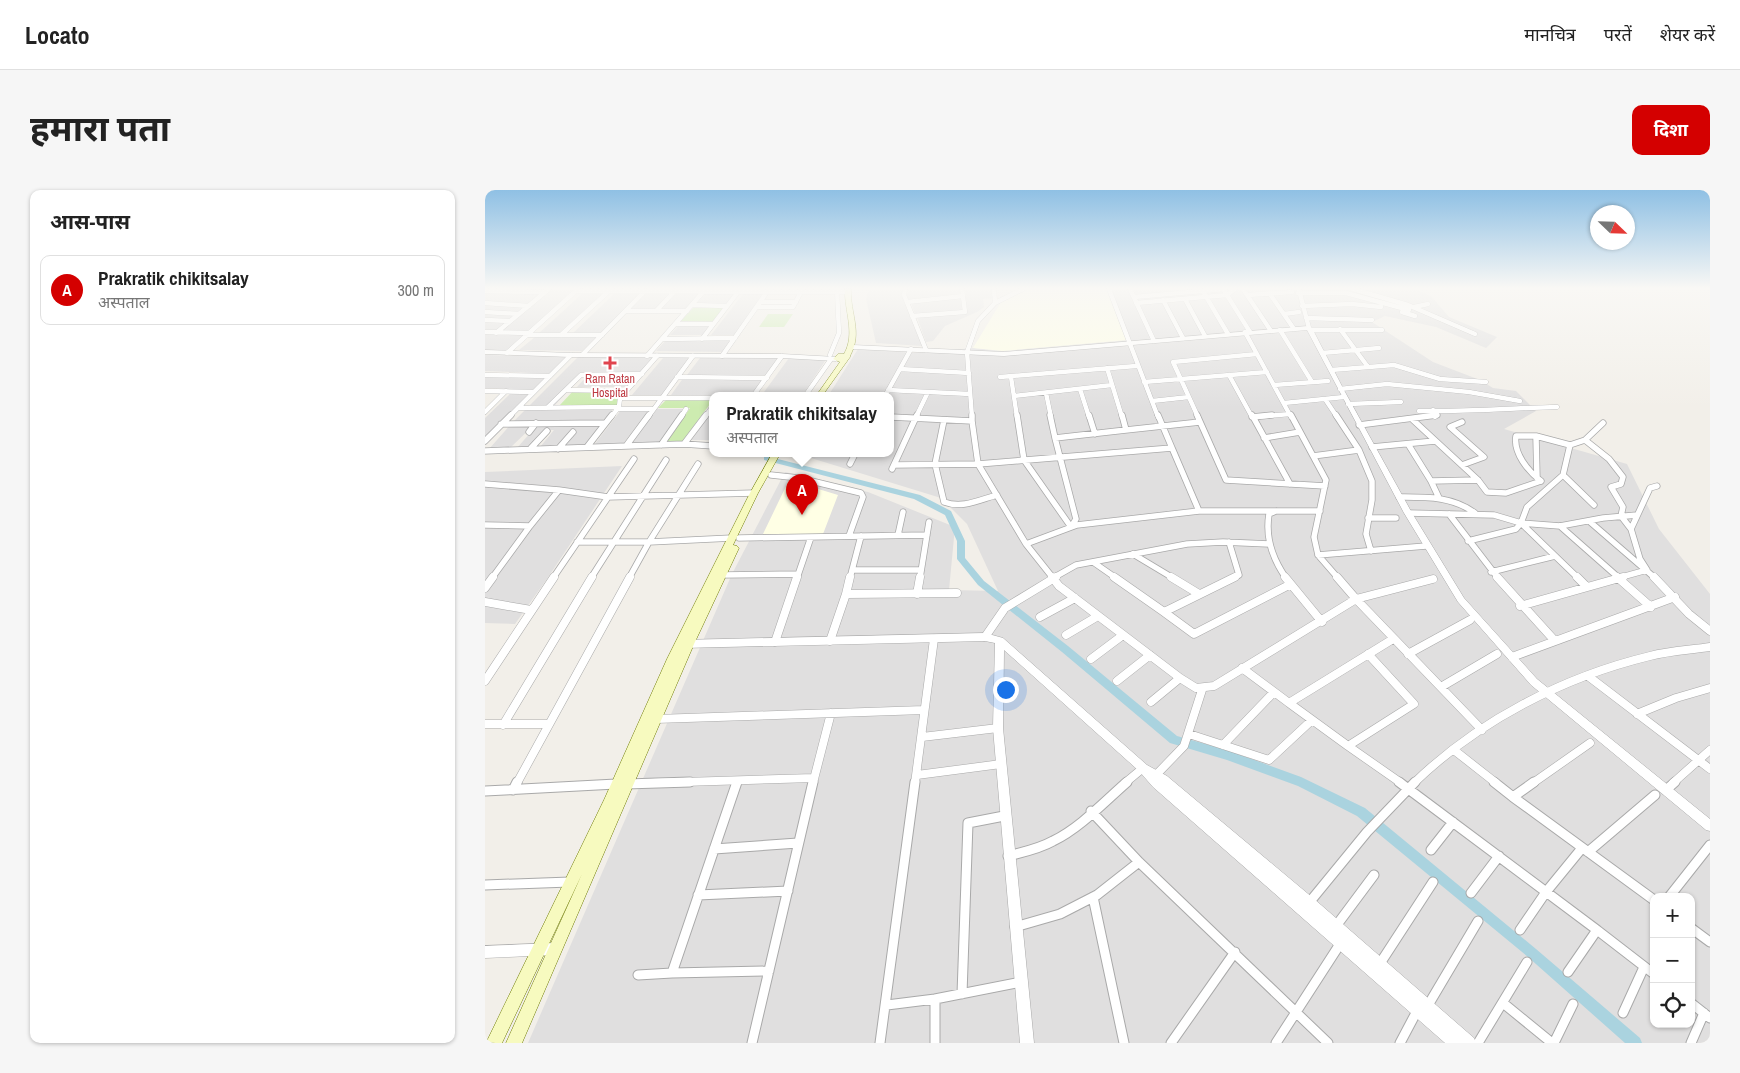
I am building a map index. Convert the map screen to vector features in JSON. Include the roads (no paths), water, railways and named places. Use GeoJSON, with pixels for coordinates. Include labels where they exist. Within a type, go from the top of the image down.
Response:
{"type":"FeatureCollection","features":[{"type":"Feature","properties":{"kind":"main road"},"geometry":{"type":"LineString","coordinates":[[816,392],[849,342],[850,329]]}},
{"type":"Feature","properties":{"kind":"main road"},"geometry":{"type":"LineString","coordinates":[[839,357],[853,347],[854,329]]}},
{"type":"Feature","properties":{"kind":"main road"},"geometry":{"type":"LineString","coordinates":[[514,1043],[621,784],[684,644],[735,538],[769,473],[775,457]]}},
{"type":"Feature","properties":{"kind":"main road"},"geometry":{"type":"LineString","coordinates":[[494,1043],[570,882],[656,719],[684,644],[721,575],[754,493],[782,457]]}},
{"type":"Feature","properties":{"kind":"street"},"geometry":{"type":"LineString","coordinates":[[496,333],[501,329]]}},
{"type":"Feature","properties":{"kind":"street"},"geometry":{"type":"LineString","coordinates":[[507,353],[535,329]]}},
{"type":"Feature","properties":{"kind":"street"},"geometry":{"type":"LineString","coordinates":[[561,336],[569,329]]}},
{"type":"Feature","properties":{"kind":"street"},"geometry":{"type":"LineString","coordinates":[[582,355],[608,329]]}},
{"type":"Feature","properties":{"kind":"street"},"geometry":{"type":"LineString","coordinates":[[647,356],[671,329]]}},
{"type":"Feature","properties":{"kind":"street"},"geometry":{"type":"LineString","coordinates":[[701,339],[708,329]]}},
{"type":"Feature","properties":{"kind":"street"},"geometry":{"type":"LineString","coordinates":[[722,356],[742,329]]}},
{"type":"Feature","properties":{"kind":"street"},"geometry":{"type":"LineString","coordinates":[[485,352],[571,355],[839,357],[839,329]]}},
{"type":"Feature","properties":{"kind":"street"},"geometry":{"type":"LineString","coordinates":[[917,329],[926,350]]}},
{"type":"Feature","properties":{"kind":"street"},"geometry":{"type":"LineString","coordinates":[[976,329],[967,352],[972,421],[978,464],[1026,544],[1059,586],[1195,688],[1203,690],[1214,686],[1322,622],[1356,599],[1433,579]]}},
{"type":"Feature","properties":{"kind":"street"},"geometry":{"type":"LineString","coordinates":[[1122,329],[1199,511]]}},
{"type":"Feature","properties":{"kind":"street"},"geometry":{"type":"LineString","coordinates":[[1149,329],[1154,341]]}},
{"type":"Feature","properties":{"kind":"street"},"geometry":{"type":"LineString","coordinates":[[1178,329],[1183,338]]}},
{"type":"Feature","properties":{"kind":"street"},"geometry":{"type":"LineString","coordinates":[[1201,329],[1205,336]]}},
{"type":"Feature","properties":{"kind":"street"},"geometry":{"type":"LineString","coordinates":[[1225,329],[1228,334]]}},
{"type":"Feature","properties":{"kind":"street"},"geometry":{"type":"LineString","coordinates":[[1246,329],[1257,354],[1326,480],[1314,537],[1318,555],[1393,639],[1482,730]]}},
{"type":"Feature","properties":{"kind":"street"},"geometry":{"type":"LineString","coordinates":[[853,347],[1004,354],[1294,329]]}},
{"type":"Feature","properties":{"kind":"street"},"geometry":{"type":"LineString","coordinates":[[1308,329],[1331,370],[1342,397],[1408,513],[1421,546],[1461,600],[1534,682],[1544,696],[1710,826]]}},
{"type":"Feature","properties":{"kind":"street"},"geometry":{"type":"LineString","coordinates":[[1334,329],[1382,330]]}},
{"type":"Feature","properties":{"kind":"street"},"geometry":{"type":"LineString","coordinates":[[1340,329],[1369,367]]}},
{"type":"Feature","properties":{"kind":"street"},"geometry":{"type":"LineString","coordinates":[[1462,329],[1475,334]]}},
{"type":"Feature","properties":{"kind":"street"},"geometry":{"type":"LineString","coordinates":[[1280,330],[1311,382]]}},
{"type":"Feature","properties":{"kind":"street"},"geometry":{"type":"LineString","coordinates":[[485,332],[561,336],[602,335]]}},
{"type":"Feature","properties":{"kind":"street"},"geometry":{"type":"LineString","coordinates":[[662,339],[735,338]]}},
{"type":"Feature","properties":{"kind":"street"},"geometry":{"type":"LineString","coordinates":[[1322,352],[1379,348]]}},
{"type":"Feature","properties":{"kind":"street"},"geometry":{"type":"LineString","coordinates":[[911,349],[888,390],[970,394]]}},
{"type":"Feature","properties":{"kind":"street"},"geometry":{"type":"LineString","coordinates":[[1257,354],[1173,362],[1226,480],[1325,486]]}},
{"type":"Feature","properties":{"kind":"street"},"geometry":{"type":"LineString","coordinates":[[485,441],[571,355]]}},
{"type":"Feature","properties":{"kind":"street"},"geometry":{"type":"LineString","coordinates":[[587,447],[619,408],[620,398],[657,356]]}},
{"type":"Feature","properties":{"kind":"street"},"geometry":{"type":"LineString","coordinates":[[626,446],[693,356]]}},
{"type":"Feature","properties":{"kind":"street"},"geometry":{"type":"LineString","coordinates":[[756,392],[782,356]]}},
{"type":"Feature","properties":{"kind":"street"},"geometry":{"type":"LineString","coordinates":[[1000,378],[1137,366]]}},
{"type":"Feature","properties":{"kind":"street"},"geometry":{"type":"LineString","coordinates":[[1331,370],[1398,366],[1440,379],[1486,382]]}},
{"type":"Feature","properties":{"kind":"street"},"geometry":{"type":"LineString","coordinates":[[1107,368],[1126,430]]}},
{"type":"Feature","properties":{"kind":"street"},"geometry":{"type":"LineString","coordinates":[[900,370],[969,373]]}},
{"type":"Feature","properties":{"kind":"street"},"geometry":{"type":"LineString","coordinates":[[1144,382],[1267,372]]}},
{"type":"Feature","properties":{"kind":"street"},"geometry":{"type":"LineString","coordinates":[[548,407],[581,375],[642,374]]}},
{"type":"Feature","properties":{"kind":"street"},"geometry":{"type":"LineString","coordinates":[[485,375],[550,376]]}},
{"type":"Feature","properties":{"kind":"street"},"geometry":{"type":"LineString","coordinates":[[1229,375],[1289,484]]}},
{"type":"Feature","properties":{"kind":"street"},"geometry":{"type":"LineString","coordinates":[[1011,376],[1024,460],[1071,527]]}},
{"type":"Feature","properties":{"kind":"street"},"geometry":{"type":"LineString","coordinates":[[677,377],[767,378]]}},
{"type":"Feature","properties":{"kind":"street"},"geometry":{"type":"LineString","coordinates":[[1274,385],[1328,380]]}},
{"type":"Feature","properties":{"kind":"street"},"geometry":{"type":"LineString","coordinates":[[1284,403],[1342,397],[1387,384],[1469,392],[1520,401]]}},
{"type":"Feature","properties":{"kind":"street"},"geometry":{"type":"LineString","coordinates":[[1014,396],[1112,386]]}},
{"type":"Feature","properties":{"kind":"street"},"geometry":{"type":"LineString","coordinates":[[1080,389],[1095,434]]}},
{"type":"Feature","properties":{"kind":"street"},"geometry":{"type":"LineString","coordinates":[[567,390],[626,391]]}},
{"type":"Feature","properties":{"kind":"street"},"geometry":{"type":"LineString","coordinates":[[485,391],[534,392]]}},
{"type":"Feature","properties":{"kind":"street"},"geometry":{"type":"LineString","coordinates":[[485,412],[506,391]]}},
{"type":"Feature","properties":{"kind":"street"},"geometry":{"type":"LineString","coordinates":[[928,392],[893,467],[935,464],[978,464],[1172,448]]}},
{"type":"Feature","properties":{"kind":"street"},"geometry":{"type":"LineString","coordinates":[[1046,393],[1059,457],[1075,519],[1071,527]]}},
{"type":"Feature","properties":{"kind":"street"},"geometry":{"type":"LineString","coordinates":[[1152,401],[1189,397]]}},
{"type":"Feature","properties":{"kind":"street"},"geometry":{"type":"LineString","coordinates":[[1342,397],[1401,402]]}},
{"type":"Feature","properties":{"kind":"street"},"geometry":{"type":"LineString","coordinates":[[620,398],[709,398]]}},
{"type":"Feature","properties":{"kind":"street"},"geometry":{"type":"LineString","coordinates":[[1325,399],[1359,450],[1372,481],[1372,500],[1366,534],[1371,551]]}},
{"type":"Feature","properties":{"kind":"street"},"geometry":{"type":"LineString","coordinates":[[1419,411],[1455,412],[1483,409],[1546,409],[1557,407]]}},
{"type":"Feature","properties":{"kind":"street"},"geometry":{"type":"LineString","coordinates":[[519,408],[652,409]]}},
{"type":"Feature","properties":{"kind":"street"},"geometry":{"type":"LineString","coordinates":[[661,444],[686,410]]}},
{"type":"Feature","properties":{"kind":"street"},"geometry":{"type":"LineString","coordinates":[[1359,425],[1413,420],[1418,417],[1435,417],[1437,415],[1433,410]]}},
{"type":"Feature","properties":{"kind":"street"},"geometry":{"type":"LineString","coordinates":[[684,444],[709,411]]}},
{"type":"Feature","properties":{"kind":"street"},"geometry":{"type":"LineString","coordinates":[[1252,417],[1290,414]]}},
{"type":"Feature","properties":{"kind":"street"},"geometry":{"type":"LineString","coordinates":[[894,417],[972,421]]}},
{"type":"Feature","properties":{"kind":"street"},"geometry":{"type":"LineString","coordinates":[[944,420],[935,464],[944,502],[948,505],[963,505],[997,495]]}},
{"type":"Feature","properties":{"kind":"street"},"geometry":{"type":"LineString","coordinates":[[1413,420],[1478,480],[1487,492],[1501,493],[1541,481],[1524,466],[1515,440],[1517,435],[1536,437],[1570,445],[1585,440],[1603,423]]}},
{"type":"Feature","properties":{"kind":"street"},"geometry":{"type":"LineString","coordinates":[[1055,438],[1200,422]]}},
{"type":"Feature","properties":{"kind":"street"},"geometry":{"type":"LineString","coordinates":[[1462,422],[1450,426],[1484,457],[1462,465]]}},
{"type":"Feature","properties":{"kind":"street"},"geometry":{"type":"LineString","coordinates":[[529,432],[536,423]]}},
{"type":"Feature","properties":{"kind":"street"},"geometry":{"type":"LineString","coordinates":[[501,424],[605,423]]}},
{"type":"Feature","properties":{"kind":"street"},"geometry":{"type":"LineString","coordinates":[[531,448],[547,431]]}},
{"type":"Feature","properties":{"kind":"street"},"geometry":{"type":"LineString","coordinates":[[558,449],[573,432]]}},
{"type":"Feature","properties":{"kind":"street"},"geometry":{"type":"LineString","coordinates":[[1264,438],[1300,432]]}},
{"type":"Feature","properties":{"kind":"street"},"geometry":{"type":"LineString","coordinates":[[1536,437],[1537,478]]}},
{"type":"Feature","properties":{"kind":"street"},"geometry":{"type":"LineString","coordinates":[[1585,440],[1609,459],[1623,477],[1621,484],[1611,487],[1623,507],[1621,516]]}},
{"type":"Feature","properties":{"kind":"street"},"geometry":{"type":"LineString","coordinates":[[1372,447],[1435,441]]}},
{"type":"Feature","properties":{"kind":"street"},"geometry":{"type":"LineString","coordinates":[[485,451],[661,444],[709,446]]}},
{"type":"Feature","properties":{"kind":"street"},"geometry":{"type":"LineString","coordinates":[[1408,444],[1431,481],[1439,498]]}},
{"type":"Feature","properties":{"kind":"street"},"geometry":{"type":"LineString","coordinates":[[1468,541],[1516,529],[1521,523],[1527,507],[1563,475],[1570,445]]}},
{"type":"Feature","properties":{"kind":"street"},"geometry":{"type":"LineString","coordinates":[[1313,456],[1359,450]]}},
{"type":"Feature","properties":{"kind":"street"},"geometry":{"type":"LineString","coordinates":[[850,464],[854,457]]}},
{"type":"Feature","properties":{"kind":"street"},"geometry":{"type":"LineString","coordinates":[[485,681],[487,672],[634,459]]}},
{"type":"Feature","properties":{"kind":"street"},"geometry":{"type":"LineString","coordinates":[[503,725],[614,542],[667,460]]}},
{"type":"Feature","properties":{"kind":"street"},"geometry":{"type":"LineString","coordinates":[[513,790],[649,542],[698,464]]}},
{"type":"Feature","properties":{"kind":"street"},"geometry":{"type":"LineString","coordinates":[[769,473],[861,493],[863,497],[849,536]]}},
{"type":"Feature","properties":{"kind":"street"},"geometry":{"type":"LineString","coordinates":[[1563,475],[1594,505]]}},
{"type":"Feature","properties":{"kind":"street"},"geometry":{"type":"LineString","coordinates":[[1431,481],[1478,480]]}},
{"type":"Feature","properties":{"kind":"street"},"geometry":{"type":"LineString","coordinates":[[485,484],[559,490],[608,497],[754,493]]}},
{"type":"Feature","properties":{"kind":"street"},"geometry":{"type":"LineString","coordinates":[[1631,529],[1650,488],[1657,486]]}},
{"type":"Feature","properties":{"kind":"street"},"geometry":{"type":"LineString","coordinates":[[485,588],[559,490]]}},
{"type":"Feature","properties":{"kind":"street"},"geometry":{"type":"LineString","coordinates":[[1399,497],[1439,498],[1463,504],[1475,514]]}},
{"type":"Feature","properties":{"kind":"street"},"geometry":{"type":"LineString","coordinates":[[1026,544],[1071,527],[1199,511],[1320,511]]}},
{"type":"Feature","properties":{"kind":"street"},"geometry":{"type":"LineString","coordinates":[[1276,511],[1269,514],[1267,521],[1269,544],[1289,585],[1322,622]]}},
{"type":"Feature","properties":{"kind":"street"},"geometry":{"type":"LineString","coordinates":[[897,535],[903,512]]}},
{"type":"Feature","properties":{"kind":"street"},"geometry":{"type":"LineString","coordinates":[[1408,513],[1494,515],[1521,523],[1560,526],[1637,515]]}},
{"type":"Feature","properties":{"kind":"street"},"geometry":{"type":"LineString","coordinates":[[1449,514],[1491,572],[1520,606],[1555,642]]}},
{"type":"Feature","properties":{"kind":"street"},"geometry":{"type":"LineString","coordinates":[[1621,516],[1631,529],[1640,559],[1647,570]]}},
{"type":"Feature","properties":{"kind":"street"},"geometry":{"type":"LineString","coordinates":[[1368,518],[1396,518]]}},
{"type":"Feature","properties":{"kind":"street"},"geometry":{"type":"LineString","coordinates":[[1589,521],[1647,570],[1675,597],[1689,614],[1710,631]]}},
{"type":"Feature","properties":{"kind":"street"},"geometry":{"type":"LineString","coordinates":[[917,594],[929,522]]}},
{"type":"Feature","properties":{"kind":"street"},"geometry":{"type":"LineString","coordinates":[[1521,523],[1585,586]]}},
{"type":"Feature","properties":{"kind":"street"},"geometry":{"type":"LineString","coordinates":[[486,526],[530,526]]}},
{"type":"Feature","properties":{"kind":"street"},"geometry":{"type":"LineString","coordinates":[[1560,526],[1651,607]]}},
{"type":"Feature","properties":{"kind":"street"},"geometry":{"type":"LineString","coordinates":[[577,542],[927,535]]}},
{"type":"Feature","properties":{"kind":"street"},"geometry":{"type":"LineString","coordinates":[[775,642],[811,536]]}},
{"type":"Feature","properties":{"kind":"street"},"geometry":{"type":"LineString","coordinates":[[830,641],[846,594],[861,536]]}},
{"type":"Feature","properties":{"kind":"street"},"geometry":{"type":"LineString","coordinates":[[985,637],[1005,608],[1052,577],[1076,565],[1187,544],[1229,542],[1269,544]]}},
{"type":"Feature","properties":{"kind":"street"},"geometry":{"type":"LineString","coordinates":[[1164,612],[1239,576],[1229,542]]}},
{"type":"Feature","properties":{"kind":"street"},"geometry":{"type":"LineString","coordinates":[[1318,555],[1421,546]]}},
{"type":"Feature","properties":{"kind":"street"},"geometry":{"type":"LineString","coordinates":[[1133,554],[1199,594]]}},
{"type":"Feature","properties":{"kind":"street"},"geometry":{"type":"LineString","coordinates":[[1491,572],[1555,556]]}},
{"type":"Feature","properties":{"kind":"street"},"geometry":{"type":"LineString","coordinates":[[1093,562],[1194,634],[1289,585]]}},
{"type":"Feature","properties":{"kind":"street"},"geometry":{"type":"LineString","coordinates":[[852,570],[921,570]]}},
{"type":"Feature","properties":{"kind":"street"},"geometry":{"type":"LineString","coordinates":[[1520,606],[1585,586],[1647,570]]}},
{"type":"Feature","properties":{"kind":"street"},"geometry":{"type":"LineString","coordinates":[[721,575],[798,574]]}},
{"type":"Feature","properties":{"kind":"street"},"geometry":{"type":"LineString","coordinates":[[846,594],[957,593]]}},
{"type":"Feature","properties":{"kind":"street"},"geometry":{"type":"LineString","coordinates":[[1512,657],[1675,597]]}},
{"type":"Feature","properties":{"kind":"street"},"geometry":{"type":"LineString","coordinates":[[1040,617],[1075,598]]}},
{"type":"Feature","properties":{"kind":"street"},"geometry":{"type":"LineString","coordinates":[[485,602],[531,610]]}},
{"type":"Feature","properties":{"kind":"street"},"geometry":{"type":"LineString","coordinates":[[1066,635],[1098,616]]}},
{"type":"Feature","properties":{"kind":"street"},"geometry":{"type":"LineString","coordinates":[[1408,654],[1470,620]]}},
{"type":"Feature","properties":{"kind":"street"},"geometry":{"type":"LineString","coordinates":[[1091,659],[1123,635]]}},
{"type":"Feature","properties":{"kind":"street"},"geometry":{"type":"LineString","coordinates":[[684,644],[985,637],[1000,641],[1143,768],[1157,784],[1306,907],[1336,926],[1379,965],[1455,1043]]}},
{"type":"Feature","properties":{"kind":"street"},"geometry":{"type":"LineString","coordinates":[[880,1043],[887,1005],[934,639]]}},
{"type":"Feature","properties":{"kind":"street"},"geometry":{"type":"LineString","coordinates":[[1289,703],[1393,639]]}},
{"type":"Feature","properties":{"kind":"street"},"geometry":{"type":"LineString","coordinates":[[1000,641],[998,728],[1004,816],[1027,1043]]}},
{"type":"Feature","properties":{"kind":"street"},"geometry":{"type":"LineString","coordinates":[[1306,907],[1368,831],[1433,766],[1511,711],[1588,676],[1643,657],[1710,647]]}},
{"type":"Feature","properties":{"kind":"street"},"geometry":{"type":"LineString","coordinates":[[1348,746],[1414,704],[1368,654]]}},
{"type":"Feature","properties":{"kind":"street"},"geometry":{"type":"LineString","coordinates":[[1441,688],[1497,654]]}},
{"type":"Feature","properties":{"kind":"street"},"geometry":{"type":"LineString","coordinates":[[1117,681],[1150,655]]}},
{"type":"Feature","properties":{"kind":"street"},"geometry":{"type":"LineString","coordinates":[[1242,668],[1311,720],[1409,789],[1650,971]]}},
{"type":"Feature","properties":{"kind":"street"},"geometry":{"type":"LineString","coordinates":[[1588,676],[1710,769]]}},
{"type":"Feature","properties":{"kind":"street"},"geometry":{"type":"LineString","coordinates":[[1151,702],[1180,678]]}},
{"type":"Feature","properties":{"kind":"street"},"geometry":{"type":"LineString","coordinates":[[1637,714],[1676,698],[1710,688]]}},
{"type":"Feature","properties":{"kind":"street"},"geometry":{"type":"LineString","coordinates":[[1156,775],[1184,746],[1203,690]]}},
{"type":"Feature","properties":{"kind":"street"},"geometry":{"type":"LineString","coordinates":[[1223,745],[1274,692]]}},
{"type":"Feature","properties":{"kind":"street"},"geometry":{"type":"LineString","coordinates":[[656,719],[924,710]]}},
{"type":"Feature","properties":{"kind":"street"},"geometry":{"type":"LineString","coordinates":[[752,1043],[831,713]]}},
{"type":"Feature","properties":{"kind":"street"},"geometry":{"type":"LineString","coordinates":[[1189,735],[1269,760],[1311,720]]}},
{"type":"Feature","properties":{"kind":"street"},"geometry":{"type":"LineString","coordinates":[[485,724],[549,724]]}},
{"type":"Feature","properties":{"kind":"street"},"geometry":{"type":"LineString","coordinates":[[922,737],[998,728]]}},
{"type":"Feature","properties":{"kind":"street"},"geometry":{"type":"LineString","coordinates":[[1513,797],[1590,743]]}},
{"type":"Feature","properties":{"kind":"street"},"geometry":{"type":"LineString","coordinates":[[1454,750],[1513,797],[1650,897]]}},
{"type":"Feature","properties":{"kind":"street"},"geometry":{"type":"LineString","coordinates":[[1666,790],[1710,750]]}},
{"type":"Feature","properties":{"kind":"street"},"geometry":{"type":"LineString","coordinates":[[917,775],[1001,764]]}},
{"type":"Feature","properties":{"kind":"street"},"geometry":{"type":"LineString","coordinates":[[1143,768],[1163,779],[1306,907],[1340,944],[1422,1009],[1469,1043]]}},
{"type":"Feature","properties":{"kind":"street"},"geometry":{"type":"LineString","coordinates":[[1008,856],[1035,849],[1054,841],[1071,830],[1143,768]]}},
{"type":"Feature","properties":{"kind":"street"},"geometry":{"type":"LineString","coordinates":[[485,791],[621,784],[737,782],[814,778]]}},
{"type":"Feature","properties":{"kind":"street"},"geometry":{"type":"LineString","coordinates":[[672,973],[737,782]]}},
{"type":"Feature","properties":{"kind":"street"},"geometry":{"type":"LineString","coordinates":[[1520,930],[1546,892],[1585,850],[1655,795]]}},
{"type":"Feature","properties":{"kind":"street"},"geometry":{"type":"LineString","coordinates":[[1091,811],[1139,862],[1328,1043]]}},
{"type":"Feature","properties":{"kind":"street"},"geometry":{"type":"LineString","coordinates":[[962,994],[968,823],[1004,816]]}},
{"type":"Feature","properties":{"kind":"street"},"geometry":{"type":"LineString","coordinates":[[1431,850],[1453,822]]}},
{"type":"Feature","properties":{"kind":"street"},"geometry":{"type":"LineString","coordinates":[[714,849],[799,843]]}},
{"type":"Feature","properties":{"kind":"street"},"geometry":{"type":"LineString","coordinates":[[1672,893],[1710,845]]}},
{"type":"Feature","properties":{"kind":"street"},"geometry":{"type":"LineString","coordinates":[[1471,893],[1499,856]]}},
{"type":"Feature","properties":{"kind":"street"},"geometry":{"type":"LineString","coordinates":[[1015,927],[1060,914],[1093,897],[1139,862]]}},
{"type":"Feature","properties":{"kind":"street"},"geometry":{"type":"LineString","coordinates":[[1336,926],[1374,875]]}},
{"type":"Feature","properties":{"kind":"street"},"geometry":{"type":"LineString","coordinates":[[485,885],[570,882]]}},
{"type":"Feature","properties":{"kind":"street"},"geometry":{"type":"LineString","coordinates":[[1379,965],[1433,882]]}},
{"type":"Feature","properties":{"kind":"street"},"geometry":{"type":"LineString","coordinates":[[698,895],[788,890]]}},
{"type":"Feature","properties":{"kind":"street"},"geometry":{"type":"LineString","coordinates":[[1093,897],[1124,1043]]}},
{"type":"Feature","properties":{"kind":"street"},"geometry":{"type":"LineString","coordinates":[[1400,1043],[1478,921]]}},
{"type":"Feature","properties":{"kind":"street"},"geometry":{"type":"LineString","coordinates":[[1568,972],[1597,930]]}},
{"type":"Feature","properties":{"kind":"street"},"geometry":{"type":"LineString","coordinates":[[1695,931],[1710,942]]}},
{"type":"Feature","properties":{"kind":"street"},"geometry":{"type":"LineString","coordinates":[[1276,1043],[1340,944]]}},
{"type":"Feature","properties":{"kind":"street"},"geometry":{"type":"LineString","coordinates":[[485,952],[554,949]]}},
{"type":"Feature","properties":{"kind":"street"},"geometry":{"type":"LineString","coordinates":[[1171,1043],[1235,952]]}},
{"type":"Feature","properties":{"kind":"street"},"geometry":{"type":"LineString","coordinates":[[1478,1043],[1527,962]]}},
{"type":"Feature","properties":{"kind":"street"},"geometry":{"type":"LineString","coordinates":[[1623,1013],[1644,967]]}},
{"type":"Feature","properties":{"kind":"street"},"geometry":{"type":"LineString","coordinates":[[638,975],[769,971]]}},
{"type":"Feature","properties":{"kind":"street"},"geometry":{"type":"LineString","coordinates":[[887,1005],[935,999],[1021,982]]}},
{"type":"Feature","properties":{"kind":"street"},"geometry":{"type":"LineString","coordinates":[[935,999],[935,1043]]}},
{"type":"Feature","properties":{"kind":"street"},"geometry":{"type":"LineString","coordinates":[[1503,1003],[1553,1043],[1573,1004]]}},
{"type":"Feature","properties":{"kind":"street"},"geometry":{"type":"LineString","coordinates":[[1691,1043],[1707,1016],[1695,1007]]}},
{"type":"Feature","properties":{"kind":"waterway"},"geometry":{"type":"LineString","coordinates":[[766,458],[917,497],[948,513],[961,541],[961,559],[981,583],[1065,649],[1174,740],[1227,755],[1301,782],[1361,812],[1532,953],[1635,1043]]}},
{"type":"Feature","properties":{"kind":"place","name":"Ram Ratan Hospital"},"geometry":{"type":"Point","coordinates":[610,363]}},
{"type":"Feature","properties":{"kind":"place","name":"Prakratik chikitsalay"},"geometry":{"type":"Point","coordinates":[802,515]}}]}
